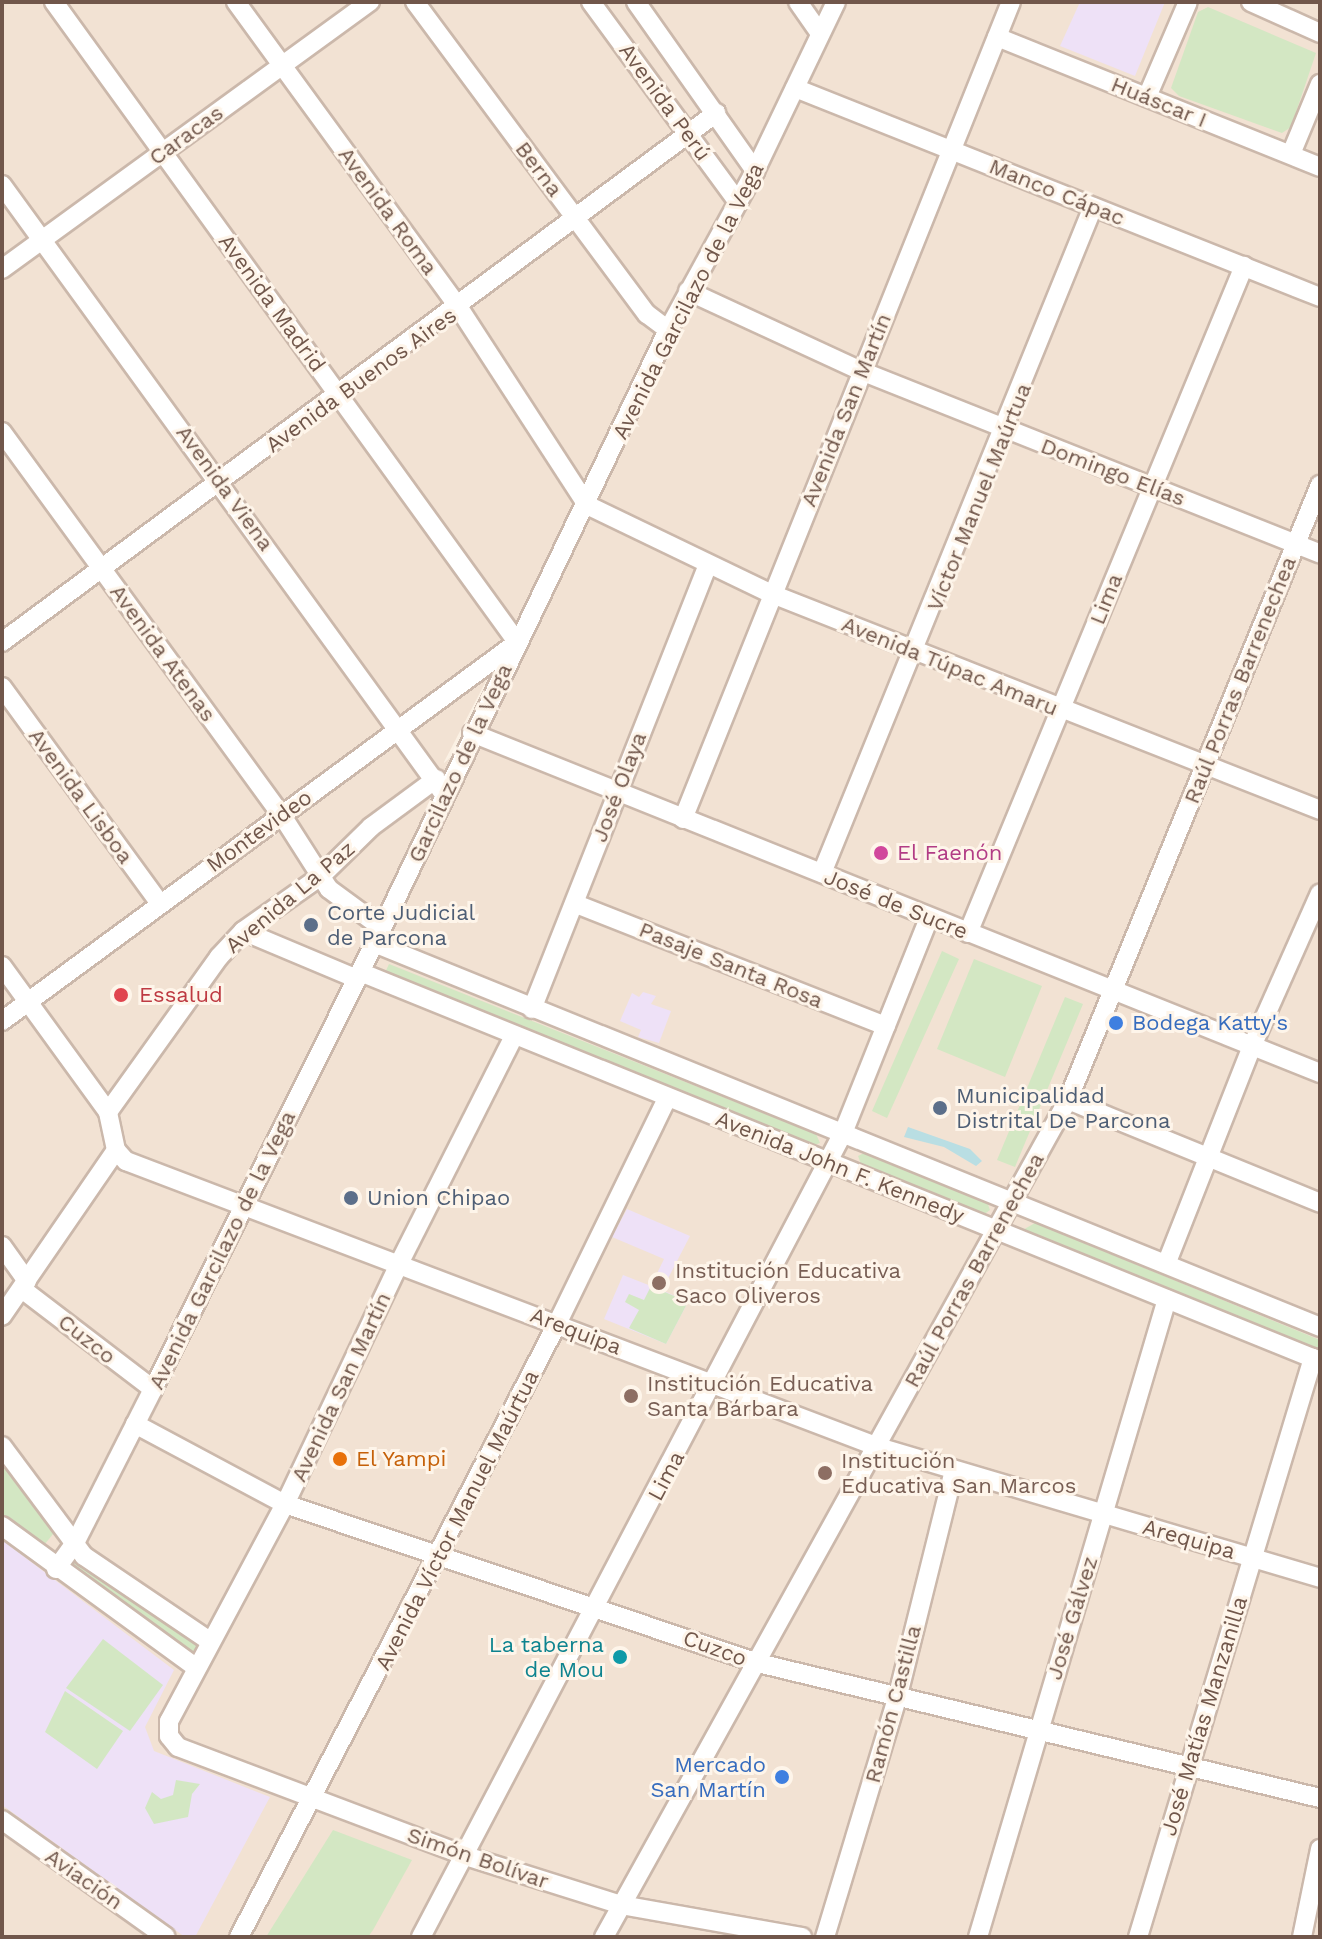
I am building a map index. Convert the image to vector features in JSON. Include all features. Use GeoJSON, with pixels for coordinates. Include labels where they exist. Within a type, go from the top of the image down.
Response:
{"type":"FeatureCollection","features":[{"type":"Feature","properties":{"kind":"street","name":"Avenida Madrid"},"geometry":{"type":"LineString","coordinates":[[54,2],[517,642]]}},
{"type":"Feature","properties":{"kind":"street","name":"Avenida Roma"},"geometry":{"type":"LineString","coordinates":[[236,2],[459,308],[587,505]]}},
{"type":"Feature","properties":{"kind":"street","name":"Caracas"},"geometry":{"type":"LineString","coordinates":[[2,269],[370,2]]}},
{"type":"Feature","properties":{"kind":"street","name":"Berna"},"geometry":{"type":"LineString","coordinates":[[415,2],[647,314],[668,330]]}},
{"type":"Feature","properties":{"kind":"street","name":"Avenida Perú"},"geometry":{"type":"LineString","coordinates":[[591,2],[738,202]]}},
{"type":"Feature","properties":{"kind":"street","name":"Avenida Perú"},"geometry":{"type":"LineString","coordinates":[[636,2],[755,171]]}},
{"type":"Feature","properties":{"kind":"street"},"geometry":{"type":"LineString","coordinates":[[798,2],[820,33]]}},
{"type":"Feature","properties":{"kind":"street","name":"Avenida San Martín"},"geometry":{"type":"LineString","coordinates":[[683,819],[1011,2]]}},
{"type":"Feature","properties":{"kind":"street"},"geometry":{"type":"LineString","coordinates":[[1147,97],[1188,2]]}},
{"type":"Feature","properties":{"kind":"street"},"geometry":{"type":"LineString","coordinates":[[1251,2],[1320,33]]}},
{"type":"Feature","properties":{"kind":"street","name":"Avenida Garcilazo de la Vega"},"geometry":{"type":"LineString","coordinates":[[517,642],[587,505],[668,330],[755,171],[835,3]]}},
{"type":"Feature","properties":{"kind":"street","name":"Huáscar I"},"geometry":{"type":"LineString","coordinates":[[997,37],[1320,167]]}},
{"type":"Feature","properties":{"kind":"street"},"geometry":{"type":"LineString","coordinates":[[1291,154],[1320,84]]}},
{"type":"Feature","properties":{"kind":"street","name":"Manco Cápac"},"geometry":{"type":"LineString","coordinates":[[795,88],[1320,297]]}},
{"type":"Feature","properties":{"kind":"street","name":"Avenida Buenos Aires"},"geometry":{"type":"LineString","coordinates":[[2,642],[459,308],[716,113]]}},
{"type":"Feature","properties":{"kind":"street","name":"Avenida Viena"},"geometry":{"type":"LineString","coordinates":[[2,185],[222,482],[440,786]]}},
{"type":"Feature","properties":{"kind":"street","name":"Víctor Manuel Maúrtua"},"geometry":{"type":"LineString","coordinates":[[822,873],[1007,430],[1093,207]]}},
{"type":"Feature","properties":{"kind":"street","name":"Lima"},"geometry":{"type":"LineString","coordinates":[[968,933],[1244,266]]}},
{"type":"Feature","properties":{"kind":"street","name":"Domingo Elías"},"geometry":{"type":"LineString","coordinates":[[688,291],[861,371],[1320,554]]}},
{"type":"Feature","properties":{"kind":"street","name":"Avenida Atenas"},"geometry":{"type":"LineString","coordinates":[[2,432],[281,814],[329,889],[378,936]]}},
{"type":"Feature","properties":{"kind":"street","name":"Raúl Porras Barrenechea"},"geometry":{"type":"LineString","coordinates":[[604,1937],[1068,1100],[1320,485]]}},
{"type":"Feature","properties":{"kind":"street","name":"Avenida Túpac Amaru"},"geometry":{"type":"LineString","coordinates":[[587,505],[707,566],[772,594],[1060,711],[1320,810]]}},
{"type":"Feature","properties":{"kind":"street","name":"José Olaya"},"geometry":{"type":"LineString","coordinates":[[532,1009],[707,566]]}},
{"type":"Feature","properties":{"kind":"street","name":"Montevideo"},"geometry":{"type":"LineString","coordinates":[[2,1021],[517,642]]}},
{"type":"Feature","properties":{"kind":"street","name":"Garcilazo de la Vega"},"geometry":{"type":"LineString","coordinates":[[378,936],[440,786],[472,733],[517,642]]}},
{"type":"Feature","properties":{"kind":"street","name":"Avenida Lisboa"},"geometry":{"type":"LineString","coordinates":[[2,687],[160,904]]}},
{"type":"Feature","properties":{"kind":"street","name":"José de Sucre"},"geometry":{"type":"LineString","coordinates":[[472,733],[1110,992],[1320,1073]]}},
{"type":"Feature","properties":{"kind":"street","name":"Avenida La Paz"},"geometry":{"type":"LineString","coordinates":[[108,1112],[243,931],[321,876],[371,827],[440,786]]}},
{"type":"Feature","properties":{"kind":"street"},"geometry":{"type":"LineString","coordinates":[[1167,1262],[1252,1046],[1320,893]]}},
{"type":"Feature","properties":{"kind":"street","name":"Pasaje Santa Rosa"},"geometry":{"type":"LineString","coordinates":[[576,904],[886,1026]]}},
{"type":"Feature","properties":{"kind":"street","name":"Lima"},"geometry":{"type":"LineString","coordinates":[[421,1937],[714,1385],[826,1160],[843,1133],[929,918]]}},
{"type":"Feature","properties":{"kind":"street","name":"Avenida John F. Kennedy"},"geometry":{"type":"LineString","coordinates":[[243,931],[826,1160],[1316,1359]]}},
{"type":"Feature","properties":{"kind":"street","name":"Avenida Garcilazo de la Vega"},"geometry":{"type":"LineString","coordinates":[[56,1569],[75,1543],[378,936]]}},
{"type":"Feature","properties":{"kind":"street","name":"Avenida John F. Kennedy"},"geometry":{"type":"LineString","coordinates":[[378,936],[532,1009],[1318,1321]]}},
{"type":"Feature","properties":{"kind":"street"},"geometry":{"type":"LineString","coordinates":[[2,966],[108,1112],[116,1150],[2,1316]]}},
{"type":"Feature","properties":{"kind":"street","name":"Avenida San Martín"},"geometry":{"type":"LineString","coordinates":[[169,1736],[169,1721],[285,1504],[400,1262],[514,1036]]}},
{"type":"Feature","properties":{"kind":"street","name":"Avenida Víctor Manuel Maúrtua"},"geometry":{"type":"LineString","coordinates":[[239,1937],[315,1798],[557,1324],[667,1098]]}},
{"type":"Feature","properties":{"kind":"street"},"geometry":{"type":"LineString","coordinates":[[1068,1100],[1320,1203]]}},
{"type":"Feature","properties":{"kind":"street","name":"Arequipa"},"geometry":{"type":"LineString","coordinates":[[116,1150],[126,1161],[400,1262],[878,1447],[1320,1578]]}},
{"type":"Feature","properties":{"kind":"street","name":"Cuzco"},"geometry":{"type":"LineString","coordinates":[[2,1246],[24,1285],[153,1389]]}},
{"type":"Feature","properties":{"kind":"street","name":"José Gálvez"},"geometry":{"type":"LineString","coordinates":[[978,1937],[1167,1299]]}},
{"type":"Feature","properties":{"kind":"street","name":"José Matías Manzanilla"},"geometry":{"type":"LineString","coordinates":[[1138,1937],[1252,1556],[1316,1359]]}},
{"type":"Feature","properties":{"kind":"street","name":"Cuzco"},"geometry":{"type":"LineString","coordinates":[[135,1424],[285,1504],[598,1606],[758,1663],[1037,1733],[1320,1798]]}},
{"type":"Feature","properties":{"kind":"street"},"geometry":{"type":"LineString","coordinates":[[2,1446],[84,1556],[211,1642]]}},
{"type":"Feature","properties":{"kind":"street","name":"Ramón Castilla"},"geometry":{"type":"LineString","coordinates":[[825,1937],[897,1699],[954,1470]]}},
{"type":"Feature","properties":{"kind":"street"},"geometry":{"type":"LineString","coordinates":[[2,1526],[56,1569],[197,1668]]}},
{"type":"Feature","properties":{"kind":"street","name":"Simón Bolívar"},"geometry":{"type":"LineString","coordinates":[[169,1736],[178,1747],[466,1856],[621,1905],[802,1937]]}},
{"type":"Feature","properties":{"kind":"street","name":"Aviación"},"geometry":{"type":"LineString","coordinates":[[2,1820],[166,1937]]}},
{"type":"Feature","properties":{"kind":"street"},"geometry":{"type":"LineString","coordinates":[[1302,1937],[1320,1849]]}},
{"type":"Feature","properties":{"kind":"shaded area"},"geometry":{"type":"Polygon","coordinates":[[[2,2],[1320,2],[1320,1937],[2,1937],[2,2]],[[668,330],[444,763],[477,735],[668,330]]]}},
{"type":"Feature","properties":{"kind":"shaded area"},"geometry":{"type":"Polygon","coordinates":[[[1080,2],[1165,2],[1135,76],[1060,46],[1080,2]]]}},
{"type":"Feature","properties":{"kind":"shaded area"},"geometry":{"type":"Polygon","coordinates":[[[643,992],[656,996],[651,1004],[671,1011],[659,1043],[638,1037],[641,1030],[620,1021],[632,993],[639,997],[643,992]]]}},
{"type":"Feature","properties":{"kind":"shaded area","name":"Institución Educativa Saco Oliveros"},"geometry":{"type":"Polygon","coordinates":[[[627,1209],[690,1236],[662,1290],[688,1302],[666,1344],[604,1319],[623,1275],[651,1286],[664,1259],[612,1237],[627,1209]]]}},
{"type":"Feature","properties":{"kind":"shaded area"},"geometry":{"type":"Polygon","coordinates":[[[2,1540],[174,1670],[145,1727],[154,1751],[270,1797],[195,1937],[185,1937],[2,1805],[2,1540]]]}},
{"type":"Feature","properties":{"kind":"green space"},"geometry":{"type":"Polygon","coordinates":[[[1208,7],[1316,53],[1291,127],[1282,133],[1179,96],[1171,88],[1198,12],[1208,7]]]}},
{"type":"Feature","properties":{"kind":"green space"},"geometry":{"type":"Polygon","coordinates":[[[942,951],[959,959],[887,1118],[872,1111],[942,951]]]}},
{"type":"Feature","properties":{"kind":"green space"},"geometry":{"type":"Polygon","coordinates":[[[974,959],[1042,986],[1005,1077],[937,1049],[974,959]]]}},
{"type":"Feature","properties":{"kind":"green space"},"geometry":{"type":"Polygon","coordinates":[[[389,964],[816,1134],[820,1143],[809,1147],[383,977],[389,964]]]}},
{"type":"Feature","properties":{"kind":"green space"},"geometry":{"type":"Polygon","coordinates":[[[1065,997],[1083,1004],[1015,1167],[997,1160],[1065,997]]]}},
{"type":"Feature","properties":{"kind":"green space"},"geometry":{"type":"Polygon","coordinates":[[[866,1152],[986,1199],[990,1210],[979,1218],[862,1167],[858,1156],[866,1152]]]}},
{"type":"Feature","properties":{"kind":"green space"},"geometry":{"type":"Polygon","coordinates":[[[1035,1223],[1320,1340],[1320,1355],[1021,1231],[1035,1223]]]}},
{"type":"Feature","properties":{"kind":"green space"},"geometry":{"type":"Polygon","coordinates":[[[651,1286],[688,1302],[666,1344],[629,1328],[639,1310],[625,1302],[629,1294],[644,1300],[651,1286]]]}},
{"type":"Feature","properties":{"kind":"green space"},"geometry":{"type":"Polygon","coordinates":[[[2,1459],[58,1528],[40,1550],[2,1519],[2,1459]]]}},
{"type":"Feature","properties":{"kind":"green space"},"geometry":{"type":"Polygon","coordinates":[[[76,1561],[201,1642],[193,1658],[67,1571],[76,1561]]]}},
{"type":"Feature","properties":{"kind":"green space"},"geometry":{"type":"Polygon","coordinates":[[[103,1639],[163,1685],[130,1731],[66,1688],[103,1639]]]}},
{"type":"Feature","properties":{"kind":"green space"},"geometry":{"type":"Polygon","coordinates":[[[65,1691],[123,1731],[97,1769],[45,1732],[65,1691]]]}},
{"type":"Feature","properties":{"kind":"green space"},"geometry":{"type":"Polygon","coordinates":[[[176,1780],[200,1784],[192,1794],[188,1817],[154,1824],[145,1808],[152,1792],[161,1799],[173,1795],[176,1780]]]}},
{"type":"Feature","properties":{"kind":"green space"},"geometry":{"type":"Polygon","coordinates":[[[333,1830],[412,1860],[373,1930],[368,1937],[266,1937],[333,1830]]]}},
{"type":"Feature","properties":{"kind":"water"},"geometry":{"type":"Polygon","coordinates":[[[908,1127],[970,1149],[982,1161],[976,1166],[944,1147],[904,1137],[908,1127]]]}},
{"type":"Feature","properties":{"kind":"place","name":"El Faenón"},"geometry":{"type":"Point","coordinates":[881,853]}},
{"type":"Feature","properties":{"kind":"place","name":"Corte Judicial de Parcona"},"geometry":{"type":"Point","coordinates":[311,925]}},
{"type":"Feature","properties":{"kind":"place","name":"Essalud"},"geometry":{"type":"Point","coordinates":[121,995]}},
{"type":"Feature","properties":{"kind":"place","name":"Bodega Katty's"},"geometry":{"type":"Point","coordinates":[1116,1023]}},
{"type":"Feature","properties":{"kind":"place","name":"Municipalidad Distrital De Parcona"},"geometry":{"type":"Point","coordinates":[940,1108]}},
{"type":"Feature","properties":{"kind":"place","name":"Union Chipao"},"geometry":{"type":"Point","coordinates":[351,1198]}},
{"type":"Feature","properties":{"kind":"place","name":"Institución Educativa Saco Oliveros"},"geometry":{"type":"Point","coordinates":[659,1283]}},
{"type":"Feature","properties":{"kind":"place","name":"Institución Educativa Santa Bárbara"},"geometry":{"type":"Point","coordinates":[631,1396]}},
{"type":"Feature","properties":{"kind":"place","name":"El Yampi"},"geometry":{"type":"Point","coordinates":[340,1459]}},
{"type":"Feature","properties":{"kind":"place","name":"Institución Educativa San Marcos"},"geometry":{"type":"Point","coordinates":[825,1473]}},
{"type":"Feature","properties":{"kind":"place","name":"La taberna de Mou"},"geometry":{"type":"Point","coordinates":[620,1657]}},
{"type":"Feature","properties":{"kind":"place","name":"Mercado San Martín"},"geometry":{"type":"Point","coordinates":[782,1777]}}]}
